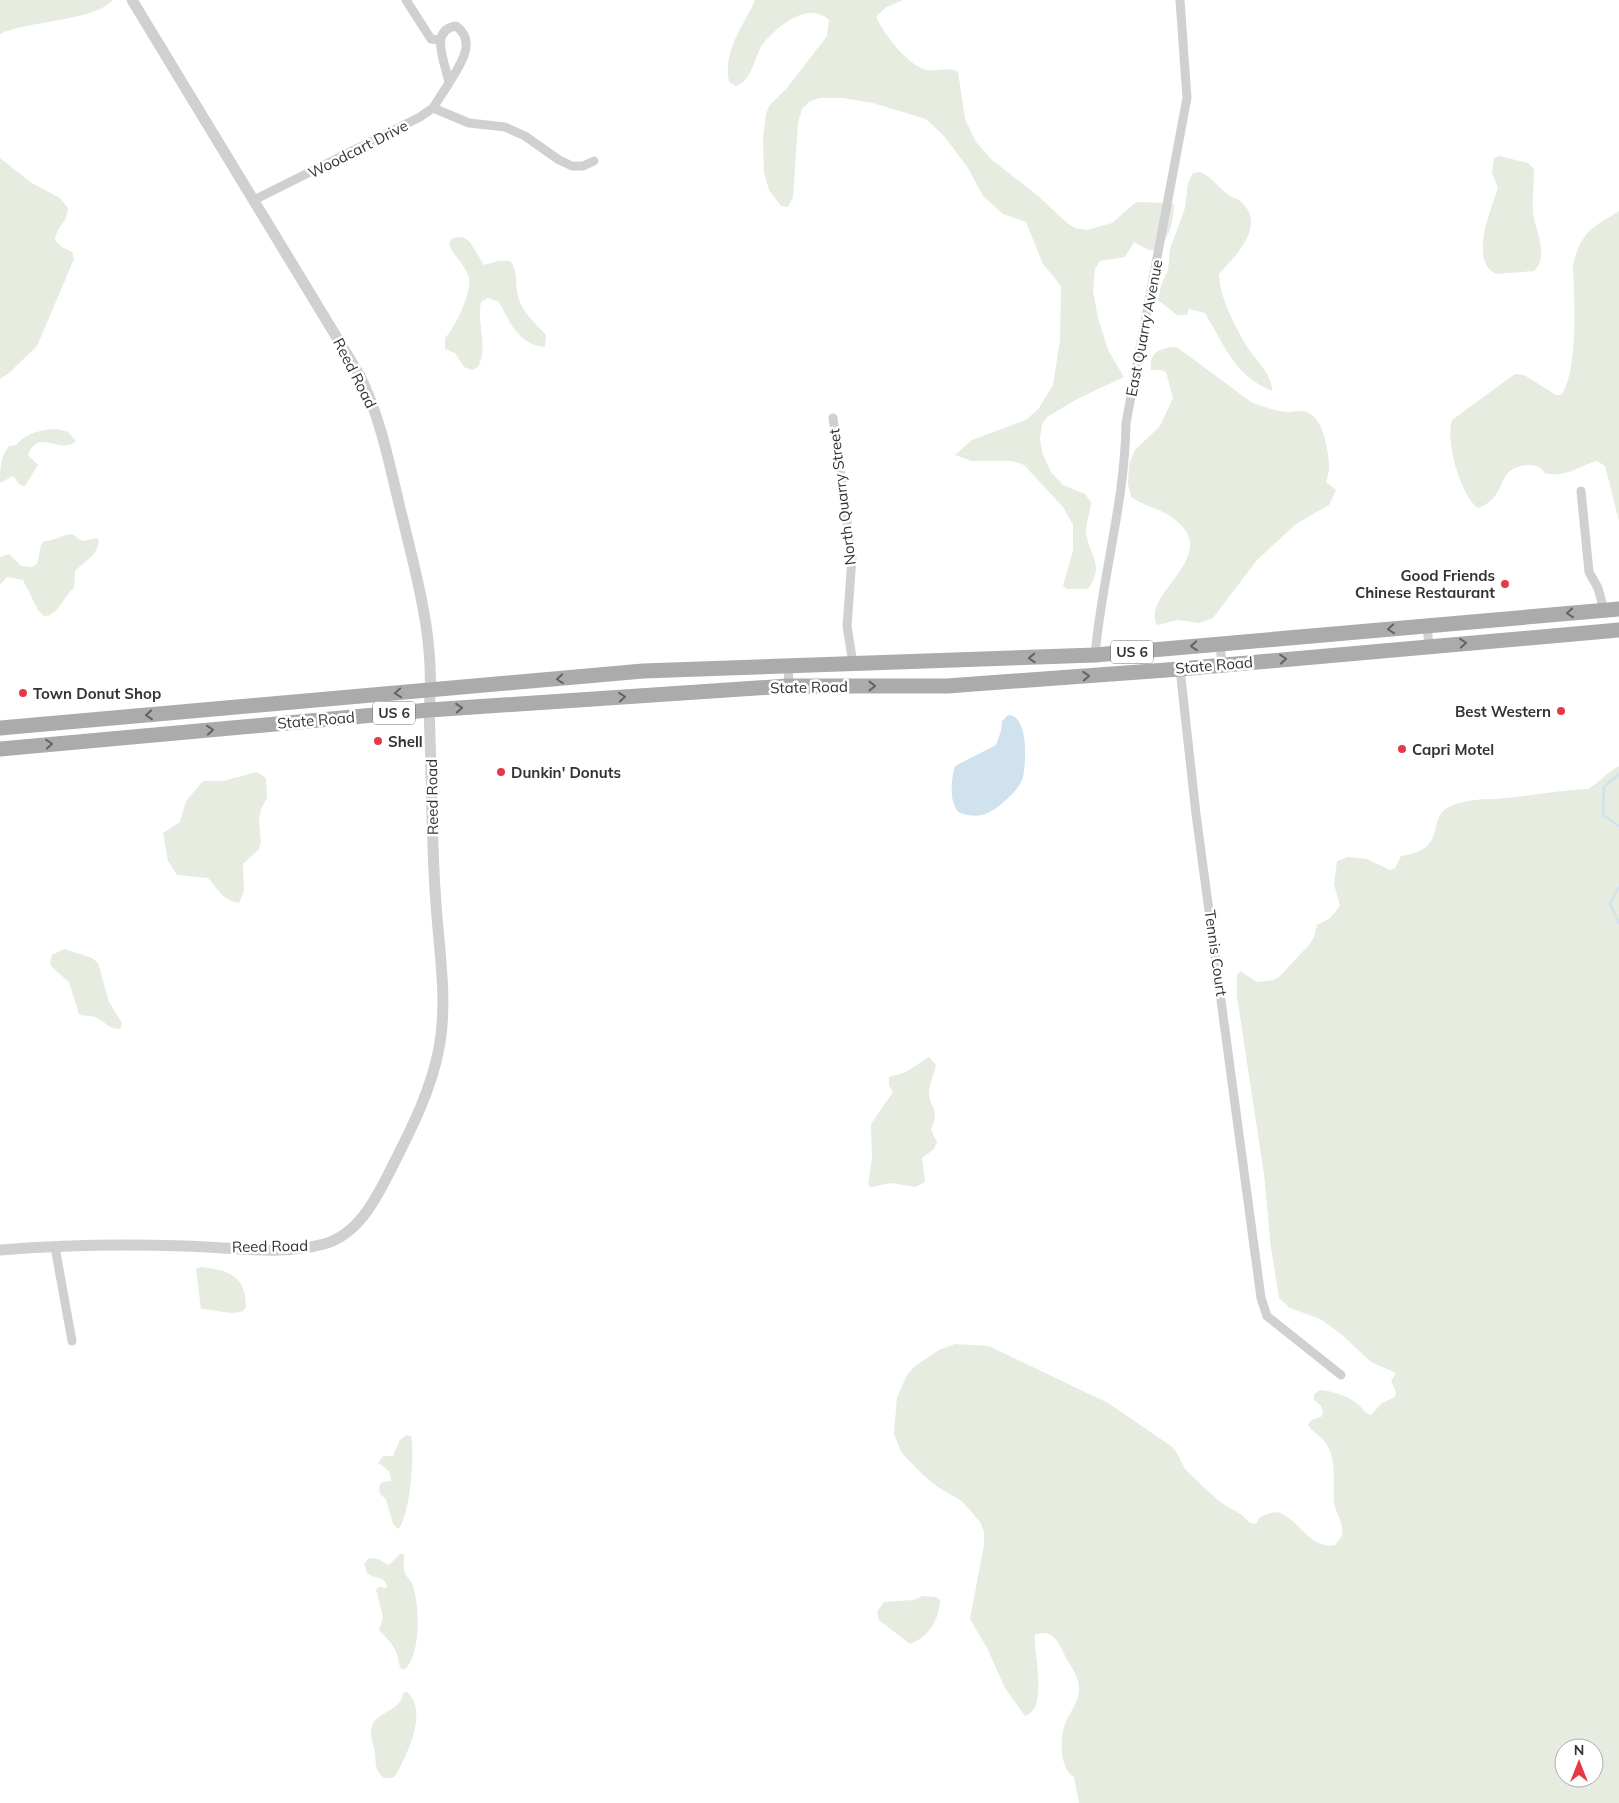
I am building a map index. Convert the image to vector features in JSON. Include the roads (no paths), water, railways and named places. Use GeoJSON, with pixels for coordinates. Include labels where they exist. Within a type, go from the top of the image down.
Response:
{"type":"FeatureCollection","features":[{"type":"Feature","properties":{"kind":"main road","name":"State Road"},"geometry":{"type":"LineString","coordinates":[[0,728],[643,671],[1095,655],[1612,610]]}},
{"type":"Feature","properties":{"kind":"main road","name":"State Road"},"geometry":{"type":"LineString","coordinates":[[0,749],[429,710],[788,686],[947,686],[1180,669],[1619,630]]}},
{"type":"Feature","properties":{"kind":"street","name":"Reed Road"},"geometry":{"type":"LineString","coordinates":[[0,1250],[160,1245],[299,1248],[334,1240],[356,1225],[381,1189],[431,1080],[440,1047],[442,994],[435,894],[429,710],[431,690],[427,628],[421,594],[381,431],[370,395],[327,319],[132,0]]}},
{"type":"Feature","properties":{"kind":"street"},"geometry":{"type":"LineString","coordinates":[[406,0],[432,39],[440,40],[449,83]]}},
{"type":"Feature","properties":{"kind":"street","name":"East Quarry Avenue"},"geometry":{"type":"LineString","coordinates":[[1095,655],[1098,621],[1116,532],[1126,462],[1126,423],[1187,98],[1180,0]]}},
{"type":"Feature","properties":{"kind":"street","name":"Woodcart Drive"},"geometry":{"type":"LineString","coordinates":[[254,200],[401,127],[433,108],[463,58],[467,42],[463,31],[456,26],[448,28],[442,33],[440,40]]}},
{"type":"Feature","properties":{"kind":"street"},"geometry":{"type":"LineString","coordinates":[[433,108],[469,123],[505,127],[525,136],[572,166],[583,166],[594,162]]}},
{"type":"Feature","properties":{"kind":"street","name":"North Quarry Street"},"geometry":{"type":"LineString","coordinates":[[833,418],[852,558],[847,626],[853,664]]}},
{"type":"Feature","properties":{"kind":"street"},"geometry":{"type":"LineString","coordinates":[[1581,491],[1589,572],[1612,610]]}},
{"type":"Feature","properties":{"kind":"street"},"geometry":{"type":"LineString","coordinates":[[1427,626],[1429,646]]}},
{"type":"Feature","properties":{"kind":"street"},"geometry":{"type":"LineString","coordinates":[[1220,644],[1222,664]]}},
{"type":"Feature","properties":{"kind":"street"},"geometry":{"type":"LineString","coordinates":[[788,686],[789,666]]}},
{"type":"Feature","properties":{"kind":"street","name":"Tennis Court"},"geometry":{"type":"LineString","coordinates":[[1180,669],[1195,804],[1217,959],[1251,1236],[1261,1298],[1267,1316],[1341,1375]]}},
{"type":"Feature","properties":{"kind":"street"},"geometry":{"type":"LineString","coordinates":[[55,1247],[72,1341]]}},
{"type":"Feature","properties":{"kind":"water"},"geometry":{"type":"Polygon","coordinates":[[[1008,715],[1015,717],[1023,731],[1025,761],[1023,777],[1020,783],[1010,797],[991,812],[973,816],[958,812],[953,802],[952,790],[955,766],[996,745],[1002,721],[1008,715]]]}},
{"type":"Feature","properties":{"kind":"waterway"},"geometry":{"type":"LineString","coordinates":[[1619,774],[1604,787],[1603,815],[1619,826]]}},
{"type":"Feature","properties":{"kind":"waterway"},"geometry":{"type":"LineString","coordinates":[[1619,887],[1610,903],[1619,923]]}},
{"type":"Feature","properties":{"kind":"place","name":"Good Friends Chinese Restaurant"},"geometry":{"type":"Point","coordinates":[1505,584]}},
{"type":"Feature","properties":{"kind":"place","name":"Town Donut Shop"},"geometry":{"type":"Point","coordinates":[23,693]}},
{"type":"Feature","properties":{"kind":"place","name":"Best Western"},"geometry":{"type":"Point","coordinates":[1561,711]}},
{"type":"Feature","properties":{"kind":"place","name":"Shell"},"geometry":{"type":"Point","coordinates":[378,741]}},
{"type":"Feature","properties":{"kind":"place","name":"Capri Motel"},"geometry":{"type":"Point","coordinates":[1402,749]}},
{"type":"Feature","properties":{"kind":"place","name":"Dunkin' Donuts"},"geometry":{"type":"Point","coordinates":[501,772]}}]}
